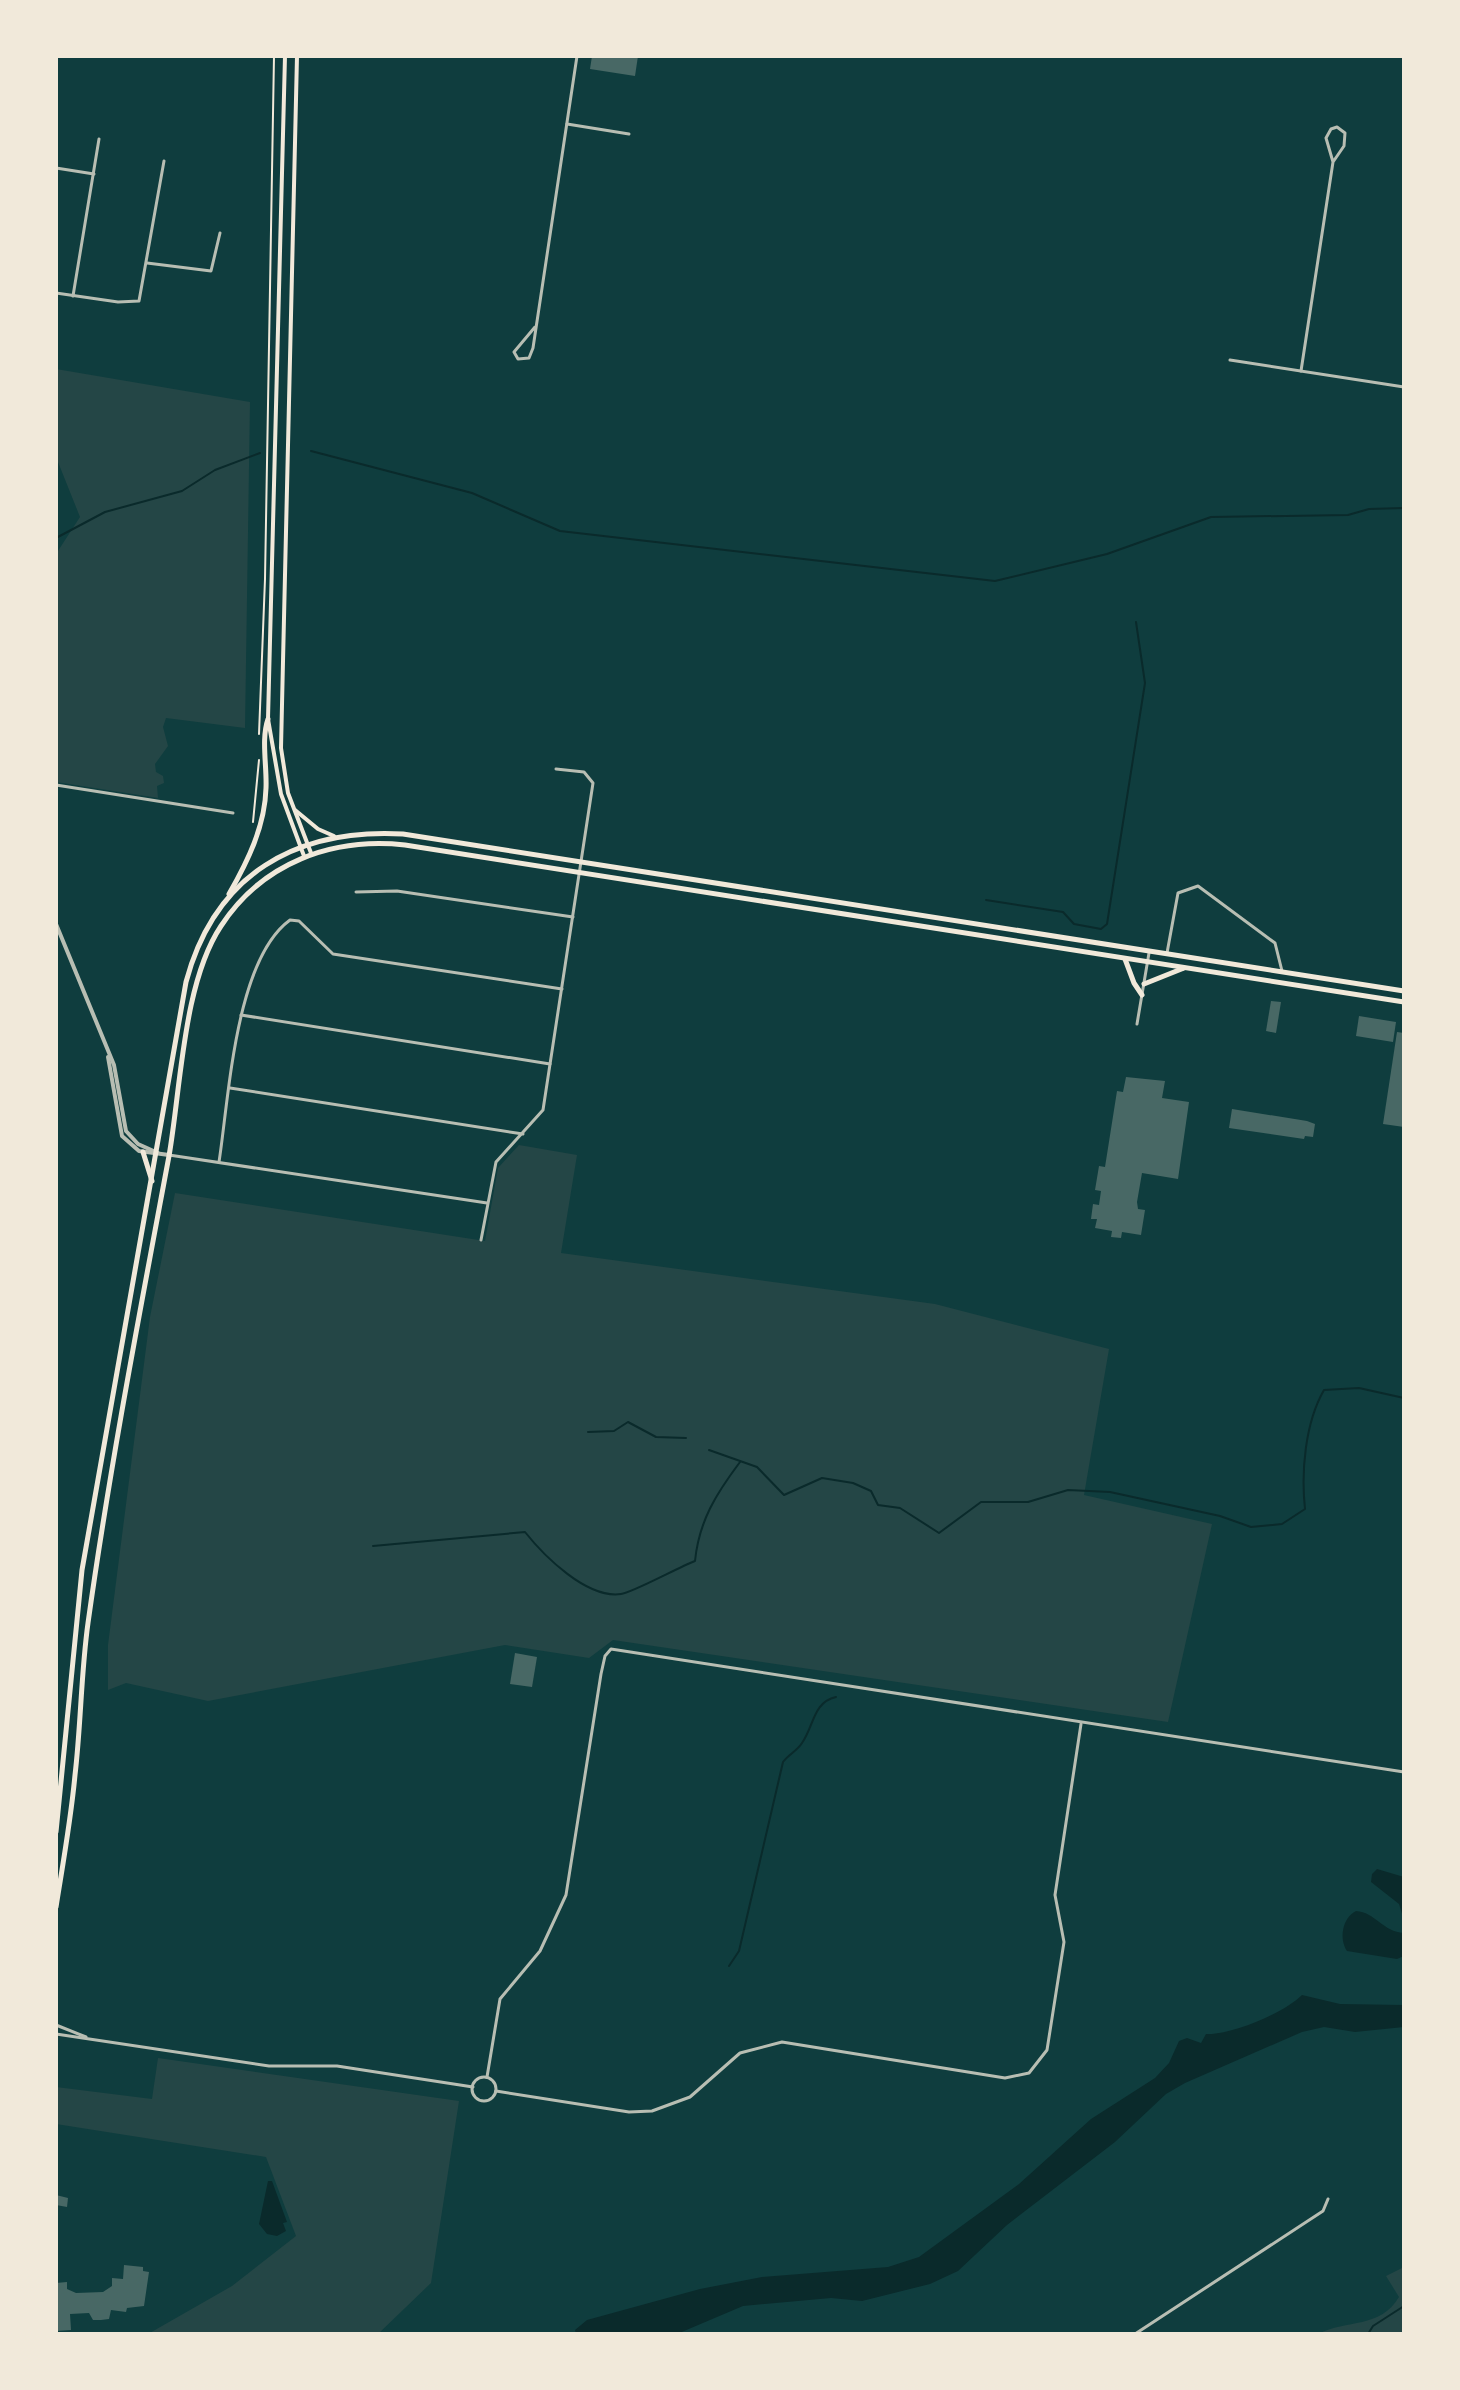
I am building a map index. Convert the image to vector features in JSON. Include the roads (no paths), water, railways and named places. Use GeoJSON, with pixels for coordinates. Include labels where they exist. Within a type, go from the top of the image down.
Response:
{"type":"FeatureCollection","features":[{"type":"Feature","properties":{"kind":"highway"},"geometry":{"type":"LineString","coordinates":[[56,1832],[80,1582],[186,982],[204,934],[251,853],[261,824],[266,791],[268,719]]}},
{"type":"Feature","properties":{"kind":"highway"},"geometry":{"type":"LineString","coordinates":[[222,905],[263,867],[307,843],[367,832],[403,834],[1404,991]]}},
{"type":"Feature","properties":{"kind":"highway"},"geometry":{"type":"LineString","coordinates":[[56,1907],[75,1777],[95,1573],[143,1279],[169,1155],[197,981],[209,946],[220,927],[248,893],[281,868],[311,853],[341,845],[388,843],[1404,1002]]}},
{"type":"Feature","properties":{"kind":"highway"},"geometry":{"type":"LineString","coordinates":[[1125,959],[1142,995]]}},
{"type":"Feature","properties":{"kind":"highway"},"geometry":{"type":"LineString","coordinates":[[1144,984],[1184,968]]}},
{"type":"Feature","properties":{"kind":"highway"},"geometry":{"type":"LineString","coordinates":[[143,1152],[153,1182]]}},
{"type":"Feature","properties":{"kind":"main road"},"geometry":{"type":"LineString","coordinates":[[285,56],[268,719],[281,794],[304,856]]}},
{"type":"Feature","properties":{"kind":"main road"},"geometry":{"type":"LineString","coordinates":[[297,56],[281,748],[293,808],[311,853]]}},
{"type":"Feature","properties":{"kind":"main road"},"geometry":{"type":"LineString","coordinates":[[293,808],[318,829],[334,836]]}},
{"type":"Feature","properties":{"kind":"street"},"geometry":{"type":"LineString","coordinates":[[535,327],[514,349],[518,359],[526,359],[531,354],[577,56]]}},
{"type":"Feature","properties":{"kind":"street"},"geometry":{"type":"LineString","coordinates":[[567,124],[629,134]]}},
{"type":"Feature","properties":{"kind":"street"},"geometry":{"type":"LineString","coordinates":[[1301,371],[1333,162],[1345,141],[1345,133],[1337,127],[1331,129],[1326,138],[1333,162]]}},
{"type":"Feature","properties":{"kind":"street"},"geometry":{"type":"LineString","coordinates":[[73,296],[99,139]]}},
{"type":"Feature","properties":{"kind":"street"},"geometry":{"type":"LineString","coordinates":[[56,293],[131,303],[139,301],[164,161]]}},
{"type":"Feature","properties":{"kind":"street"},"geometry":{"type":"LineString","coordinates":[[56,168],[94,174]]}},
{"type":"Feature","properties":{"kind":"street"},"geometry":{"type":"LineString","coordinates":[[147,263],[211,271],[220,233]]}},
{"type":"Feature","properties":{"kind":"street"},"geometry":{"type":"LineString","coordinates":[[1230,360],[1404,387]]}},
{"type":"Feature","properties":{"kind":"street"},"geometry":{"type":"LineString","coordinates":[[273,574],[285,574]]}},
{"type":"Feature","properties":{"kind":"street"},"geometry":{"type":"LineString","coordinates":[[481,1240],[496,1162],[543,1110],[593,780],[584,772],[556,769]]}},
{"type":"Feature","properties":{"kind":"street"},"geometry":{"type":"LineString","coordinates":[[56,785],[233,813]]}},
{"type":"Feature","properties":{"kind":"street"},"geometry":{"type":"LineString","coordinates":[[1167,953],[1178,893],[1198,886],[1275,943],[1282,971]]}},
{"type":"Feature","properties":{"kind":"street"},"geometry":{"type":"LineString","coordinates":[[356,892],[397,891],[573,917]]}},
{"type":"Feature","properties":{"kind":"street"},"geometry":{"type":"LineString","coordinates":[[219,1162],[241,1015],[259,962],[285,923],[295,920],[333,954],[562,989]]}},
{"type":"Feature","properties":{"kind":"street"},"geometry":{"type":"LineString","coordinates":[[56,924],[114,1065],[126,1131],[138,1144],[158,1153]]}},
{"type":"Feature","properties":{"kind":"street"},"geometry":{"type":"LineString","coordinates":[[1137,1024],[1149,951]]}},
{"type":"Feature","properties":{"kind":"street"},"geometry":{"type":"LineString","coordinates":[[241,1015],[550,1064]]}},
{"type":"Feature","properties":{"kind":"street"},"geometry":{"type":"LineString","coordinates":[[106,1047],[119,1130],[128,1144],[143,1152],[487,1203]]}},
{"type":"Feature","properties":{"kind":"street"},"geometry":{"type":"LineString","coordinates":[[230,1088],[523,1134]]}},
{"type":"Feature","properties":{"kind":"street"},"geometry":{"type":"LineString","coordinates":[[487,2077],[500,1999],[540,1951],[566,1895],[602,1670],[611,1649],[1404,1772]]}},
{"type":"Feature","properties":{"kind":"street"},"geometry":{"type":"LineString","coordinates":[[496,2091],[629,2112],[652,2111],[690,2097],[740,2053],[782,2042],[1005,2078],[1029,2073],[1047,2050],[1064,1942],[1055,1895],[1081,1723]]}},
{"type":"Feature","properties":{"kind":"street"},"geometry":{"type":"LineString","coordinates":[[56,2025],[87,2037]]}},
{"type":"Feature","properties":{"kind":"street"},"geometry":{"type":"LineString","coordinates":[[56,2034],[269,2066],[326,2065],[473,2087]]}},
{"type":"Feature","properties":{"kind":"street"},"geometry":{"type":"LineString","coordinates":[[487,2077],[495,2084],[496,2091],[492,2098],[480,2100],[474,2095],[473,2087],[476,2080],[487,2077]]}},
{"type":"Feature","properties":{"kind":"street"},"geometry":{"type":"LineString","coordinates":[[1135,2334],[1323,2211],[1328,2199]]}},
{"type":"Feature","properties":{"kind":"waterway"},"geometry":{"type":"LineString","coordinates":[[311,451],[472,493],[560,531],[995,581],[1107,554],[1211,517],[1348,515],[1369,509],[1404,508]]}},
{"type":"Feature","properties":{"kind":"waterway"},"geometry":{"type":"LineString","coordinates":[[56,538],[105,512],[182,491],[215,470],[260,453]]}},
{"type":"Feature","properties":{"kind":"waterway"},"geometry":{"type":"LineString","coordinates":[[986,900],[1063,912],[1074,924],[1101,929],[1107,924],[1145,683],[1136,622]]}},
{"type":"Feature","properties":{"kind":"waterway"},"geometry":{"type":"LineString","coordinates":[[709,1450],[757,1467],[784,1495],[822,1478],[853,1483],[871,1491],[878,1505],[900,1508],[939,1533],[981,1502],[1028,1502],[1068,1490],[1110,1492],[1220,1516],[1251,1527],[1282,1524],[1305,1509],[1306,1448],[1312,1417],[1324,1390],[1359,1388],[1404,1398]]}},
{"type":"Feature","properties":{"kind":"waterway"},"geometry":{"type":"LineString","coordinates":[[588,1432],[614,1431],[628,1422],[656,1437],[686,1438]]}},
{"type":"Feature","properties":{"kind":"waterway"},"geometry":{"type":"LineString","coordinates":[[373,1546],[525,1532],[567,1574],[594,1590],[621,1594],[695,1561],[700,1533],[710,1508],[740,1462]]}},
{"type":"Feature","properties":{"kind":"waterway"},"geometry":{"type":"LineString","coordinates":[[729,1966],[739,1951],[783,1762],[802,1743],[818,1709],[836,1697]]}},
{"type":"Feature","properties":{"kind":"waterway"},"geometry":{"type":"LineString","coordinates":[[1368,2334],[1373,2326],[1404,2306]]}}]}
